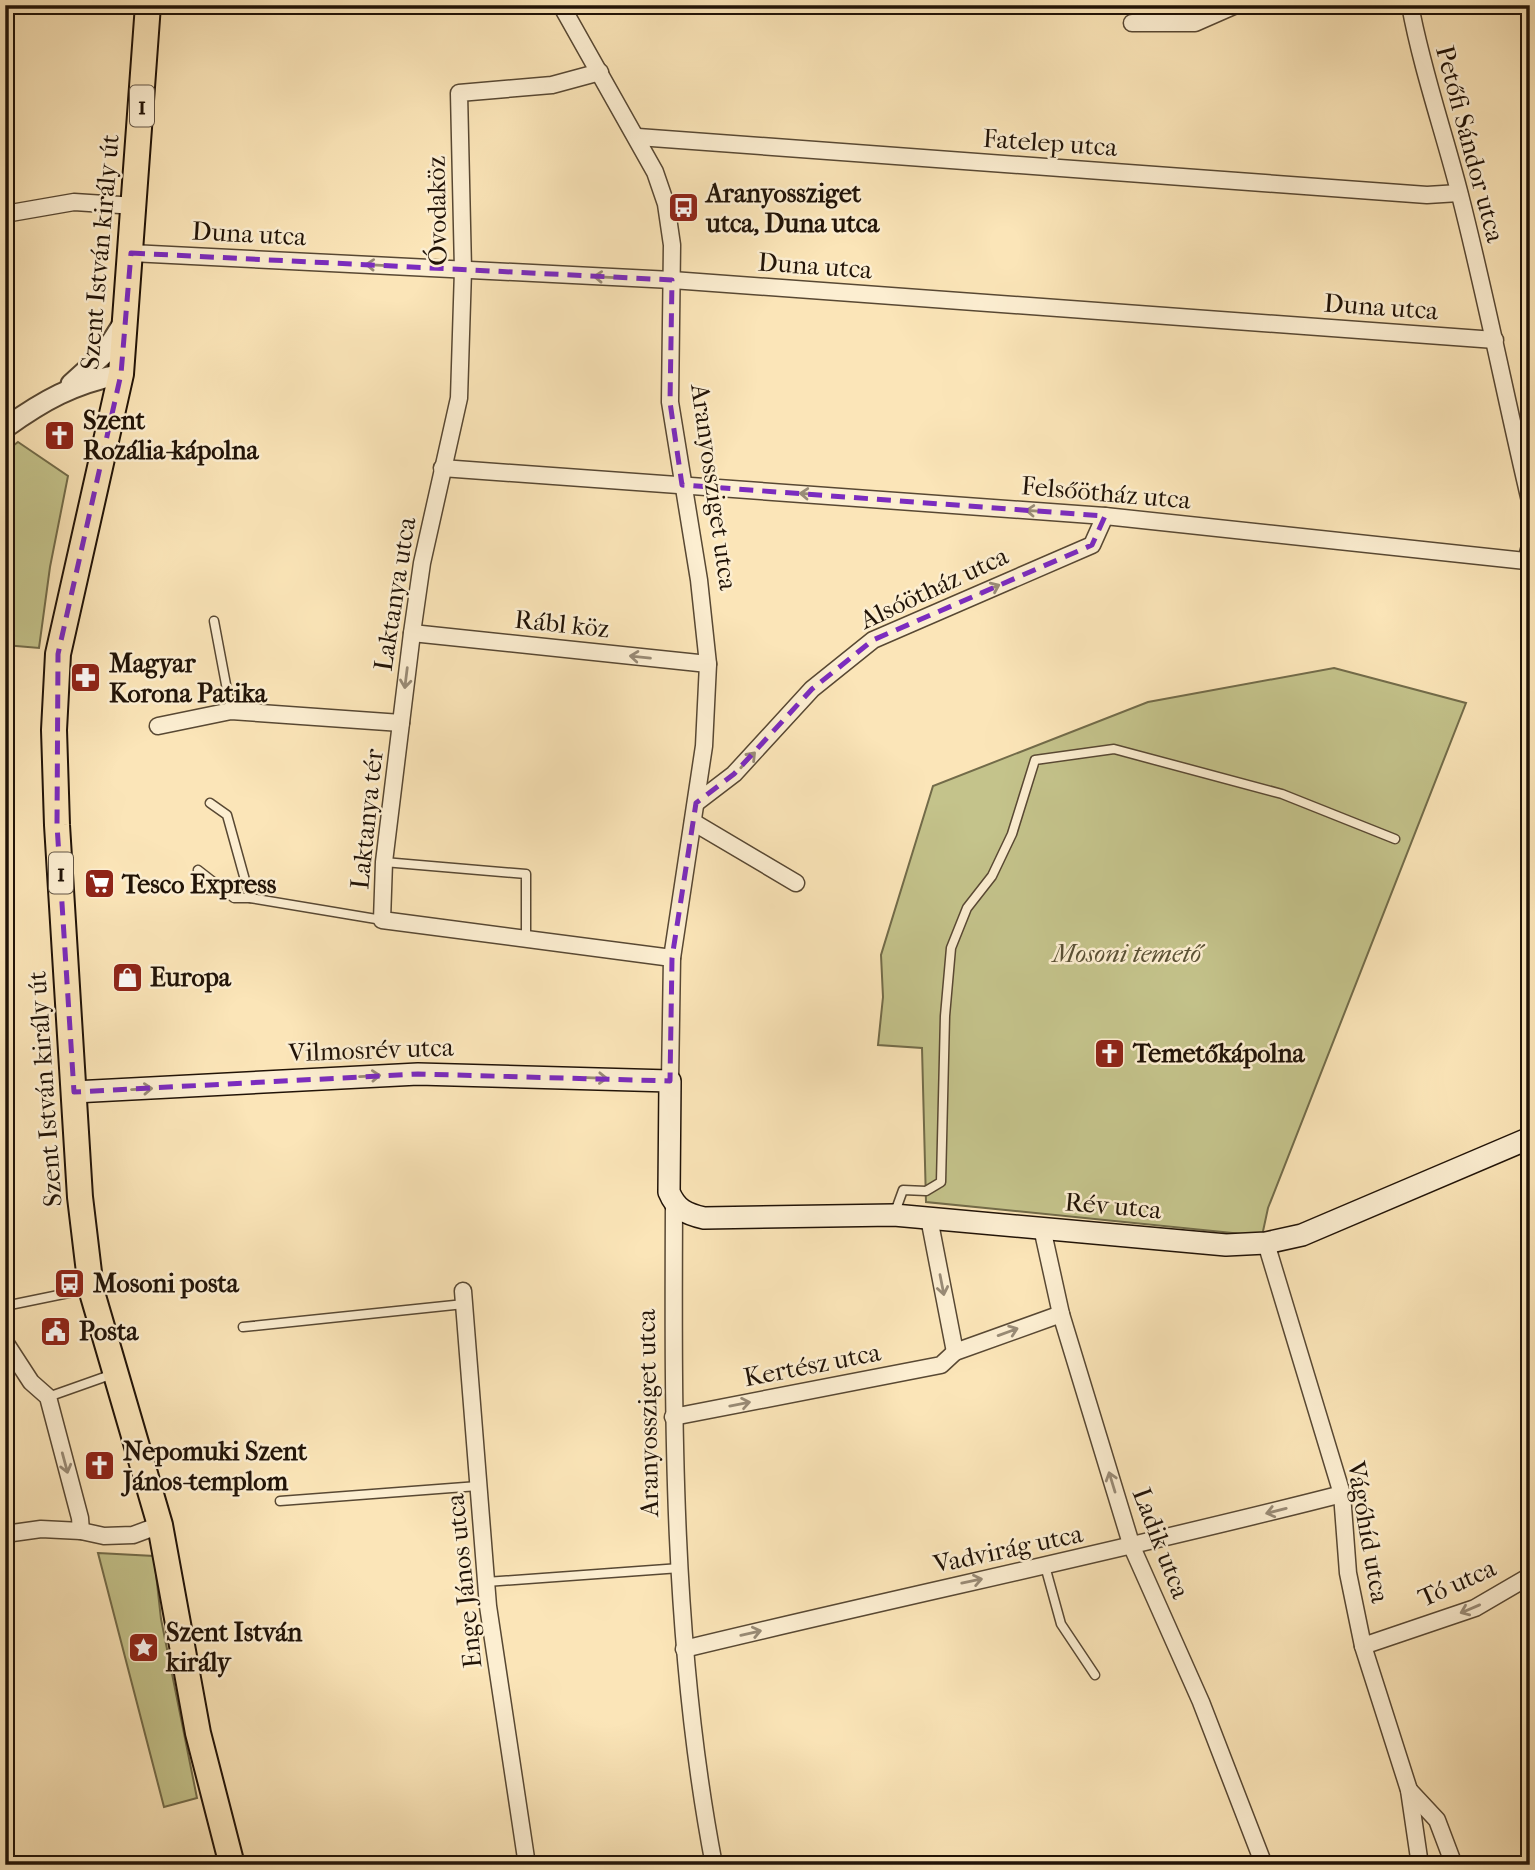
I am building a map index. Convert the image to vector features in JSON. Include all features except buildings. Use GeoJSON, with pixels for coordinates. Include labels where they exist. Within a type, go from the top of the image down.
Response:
{"type":"FeatureCollection","features":[{"type":"Feature","properties":{"kind":"main road","name":"Szent István király út"},"geometry":{"type":"LineString","coordinates":[[148,5],[128,315],[121,374],[58,654],[54,730],[57,825],[80,1197],[91,1289],[160,1525],[198,1733],[232,1865]]}},
{"type":"Feature","properties":{"kind":"main road","name":"Vilmosrév utca"},"geometry":{"type":"LineString","coordinates":[[74,1092],[418,1074],[670,1081]]}},
{"type":"Feature","properties":{"kind":"main road","name":"Aranyossziget utca"},"geometry":{"type":"LineString","coordinates":[[670,1081],[669,1192],[674,1204]]}},
{"type":"Feature","properties":{"kind":"main road","name":"Rév utca"},"geometry":{"type":"LineString","coordinates":[[674,1204],[685,1213],[704,1218],[894,1215],[1226,1245],[1266,1243],[1302,1235],[1336,1222],[1530,1138]]}},
{"type":"Feature","properties":{"kind":"street","name":"Aranyossziget utca"},"geometry":{"type":"LineString","coordinates":[[561,5],[638,137],[666,204],[672,245],[670,402],[699,580],[708,664],[704,746],[672,958],[670,1081]]}},
{"type":"Feature","properties":{"kind":"street"},"geometry":{"type":"LineString","coordinates":[[1132,23],[1195,23],[1236,5]]}},
{"type":"Feature","properties":{"kind":"street","name":"Petőfi Sándor utca"},"geometry":{"type":"LineString","coordinates":[[1410,5],[1416,38],[1459,192],[1495,340],[1530,501]]}},
{"type":"Feature","properties":{"kind":"street","name":"Óvodaköz"},"geometry":{"type":"LineString","coordinates":[[442,468],[459,398],[463,270],[459,93],[552,85],[600,72]]}},
{"type":"Feature","properties":{"kind":"street","name":"Fatelep utca"},"geometry":{"type":"LineString","coordinates":[[638,137],[1427,195],[1459,192]]}},
{"type":"Feature","properties":{"kind":"street"},"geometry":{"type":"LineString","coordinates":[[5,214],[74,202],[135,206]]}},
{"type":"Feature","properties":{"kind":"street","name":"Duna utca"},"geometry":{"type":"LineString","coordinates":[[131,253],[672,281],[1495,340]]}},
{"type":"Feature","properties":{"kind":"street"},"geometry":{"type":"LineString","coordinates":[[63,392],[103,355],[128,315]]}},
{"type":"Feature","properties":{"kind":"street"},"geometry":{"type":"LineString","coordinates":[[5,428],[45,399],[87,381],[121,374]]}},
{"type":"Feature","properties":{"kind":"street"},"geometry":{"type":"LineString","coordinates":[[442,468],[682,485]]}},
{"type":"Feature","properties":{"kind":"street","name":"Laktanya utca"},"geometry":{"type":"LineString","coordinates":[[401,723],[422,563],[442,468]]}},
{"type":"Feature","properties":{"kind":"street","name":"Felsőötház utca"},"geometry":{"type":"LineString","coordinates":[[682,485],[1105,516],[1528,553]]}},
{"type":"Feature","properties":{"kind":"street","name":"Alsóötház utca"},"geometry":{"type":"LineString","coordinates":[[696,803],[734,774],[812,689],[873,640],[1092,545],[1105,516]]}},
{"type":"Feature","properties":{"kind":"street","name":"Rábl köz"},"geometry":{"type":"LineString","coordinates":[[412,633],[708,664]]}},
{"type":"Feature","properties":{"kind":"street"},"geometry":{"type":"LineString","coordinates":[[158,726],[231,711],[401,723]]}},
{"type":"Feature","properties":{"kind":"street","name":"Laktanya tér"},"geometry":{"type":"LineString","coordinates":[[382,920],[384,862],[401,723]]}},
{"type":"Feature","properties":{"kind":"street"},"geometry":{"type":"LineString","coordinates":[[693,822],[796,883]]}},
{"type":"Feature","properties":{"kind":"street"},"geometry":{"type":"LineString","coordinates":[[382,920],[672,958]]}},
{"type":"Feature","properties":{"kind":"street","name":"Aranyossziget utca"},"geometry":{"type":"LineString","coordinates":[[674,1204],[673,1417],[684,1649],[698,1783],[714,1865]]}},
{"type":"Feature","properties":{"kind":"street"},"geometry":{"type":"LineString","coordinates":[[929,1218],[955,1352]]}},
{"type":"Feature","properties":{"kind":"street","name":"Ladik utca"},"geometry":{"type":"LineString","coordinates":[[1042,1228],[1061,1314],[1132,1547],[1201,1702],[1264,1865]]}},
{"type":"Feature","properties":{"kind":"street","name":"Vágóhíd utca"},"geometry":{"type":"LineString","coordinates":[[1266,1243],[1342,1494],[1348,1573],[1363,1646],[1409,1790],[1420,1865]]}},
{"type":"Feature","properties":{"kind":"street","name":"Enge János utca"},"geometry":{"type":"LineString","coordinates":[[463,1297],[486,1582],[527,1865]]}},
{"type":"Feature","properties":{"kind":"street","name":"Kertész utca"},"geometry":{"type":"LineString","coordinates":[[673,1417],[942,1365],[955,1352],[1061,1314]]}},
{"type":"Feature","properties":{"kind":"street"},"geometry":{"type":"LineString","coordinates":[[5,1342],[31,1382],[48,1397],[80,1518],[81,1531]]}},
{"type":"Feature","properties":{"kind":"street","name":"Vadvirág utca"},"geometry":{"type":"LineString","coordinates":[[684,1649],[1132,1547],[1342,1494]]}},
{"type":"Feature","properties":{"kind":"street"},"geometry":{"type":"LineString","coordinates":[[5,1534],[41,1529],[81,1531],[104,1536],[133,1535],[160,1525]]}},
{"type":"Feature","properties":{"kind":"street","name":"Tó utca"},"geometry":{"type":"LineString","coordinates":[[1363,1646],[1475,1608],[1530,1576]]}},
{"type":"Feature","properties":{"kind":"street","name":"Vágóhíd utca"},"geometry":{"type":"LineString","coordinates":[[1409,1790],[1437,1819],[1454,1865]]}},
{"type":"Feature","properties":{"kind":"lane"},"geometry":{"type":"LineString","coordinates":[[214,621],[231,711]]}},
{"type":"Feature","properties":{"kind":"lane"},"geometry":{"type":"LineString","coordinates":[[894,1215],[903,1191],[926,1191],[941,1182],[945,1016],[951,948],[967,908],[992,876],[1012,834],[1035,760],[1114,748],[1282,794],[1395,839]]}},
{"type":"Feature","properties":{"kind":"lane"},"geometry":{"type":"LineString","coordinates":[[210,803],[227,814],[250,898]]}},
{"type":"Feature","properties":{"kind":"lane"},"geometry":{"type":"LineString","coordinates":[[384,862],[526,874],[526,939]]}},
{"type":"Feature","properties":{"kind":"lane"},"geometry":{"type":"LineString","coordinates":[[198,870],[234,898],[250,898],[382,920]]}},
{"type":"Feature","properties":{"kind":"lane"},"geometry":{"type":"LineString","coordinates":[[5,1306],[91,1289]]}},
{"type":"Feature","properties":{"kind":"lane"},"geometry":{"type":"LineString","coordinates":[[243,1327],[463,1297]]}},
{"type":"Feature","properties":{"kind":"lane"},"geometry":{"type":"LineString","coordinates":[[48,1397],[116,1373]]}},
{"type":"Feature","properties":{"kind":"lane"},"geometry":{"type":"LineString","coordinates":[[280,1501],[478,1486]]}},
{"type":"Feature","properties":{"kind":"lane"},"geometry":{"type":"LineString","coordinates":[[1045,1566],[1061,1624],[1095,1675]]}},
{"type":"Feature","properties":{"kind":"lane"},"geometry":{"type":"LineString","coordinates":[[486,1582],[680,1568]]}},
{"type":"Feature","properties":{"kind":"highlighted area"},"geometry":{"type":"Polygon","coordinates":[[[131,253],[672,280],[670,402],[682,485],[1105,516],[1092,545],[873,640],[812,689],[734,774],[696,803],[672,958],[670,1081],[418,1074],[74,1092],[57,825],[58,654],[121,374],[131,253]]]}},
{"type":"Feature","properties":{"kind":"green space"},"geometry":{"type":"Polygon","coordinates":[[[18,442],[68,476],[50,567],[39,648],[5,645],[5,452],[18,442]]]}},
{"type":"Feature","properties":{"kind":"green space","name":"Mosoni temető"},"geometry":{"type":"Polygon","coordinates":[[[1334,668],[1466,703],[1268,1208],[1262,1236],[926,1202],[922,1048],[878,1045],[883,997],[881,955],[933,786],[1148,702],[1334,668]]]}},
{"type":"Feature","properties":{"kind":"green space"},"geometry":{"type":"Polygon","coordinates":[[[98,1553],[154,1556],[161,1619],[197,1798],[164,1807],[98,1553]]]}},
{"type":"Feature","properties":{"kind":"place","name":"Aranyossziget utca, Duna utca"},"geometry":{"type":"Point","coordinates":[683,208]}},
{"type":"Feature","properties":{"kind":"place","name":"Szent Rozália-kápolna"},"geometry":{"type":"Point","coordinates":[60,435]}},
{"type":"Feature","properties":{"kind":"place","name":"Magyar Korona Patika"},"geometry":{"type":"Point","coordinates":[86,678]}},
{"type":"Feature","properties":{"kind":"place","name":"Tesco Express"},"geometry":{"type":"Point","coordinates":[99,884]}},
{"type":"Feature","properties":{"kind":"place","name":"Europa"},"geometry":{"type":"Point","coordinates":[127,977]}},
{"type":"Feature","properties":{"kind":"place","name":"Temetőkápolna"},"geometry":{"type":"Point","coordinates":[1110,1053]}},
{"type":"Feature","properties":{"kind":"place","name":"Mosoni posta"},"geometry":{"type":"Point","coordinates":[70,1283]}},
{"type":"Feature","properties":{"kind":"place","name":"Posta"},"geometry":{"type":"Point","coordinates":[56,1331]}},
{"type":"Feature","properties":{"kind":"place","name":"Nepomuki Szent János-templom"},"geometry":{"type":"Point","coordinates":[100,1466]}},
{"type":"Feature","properties":{"kind":"place","name":"Szent István király"},"geometry":{"type":"Point","coordinates":[143,1647]}}]}
